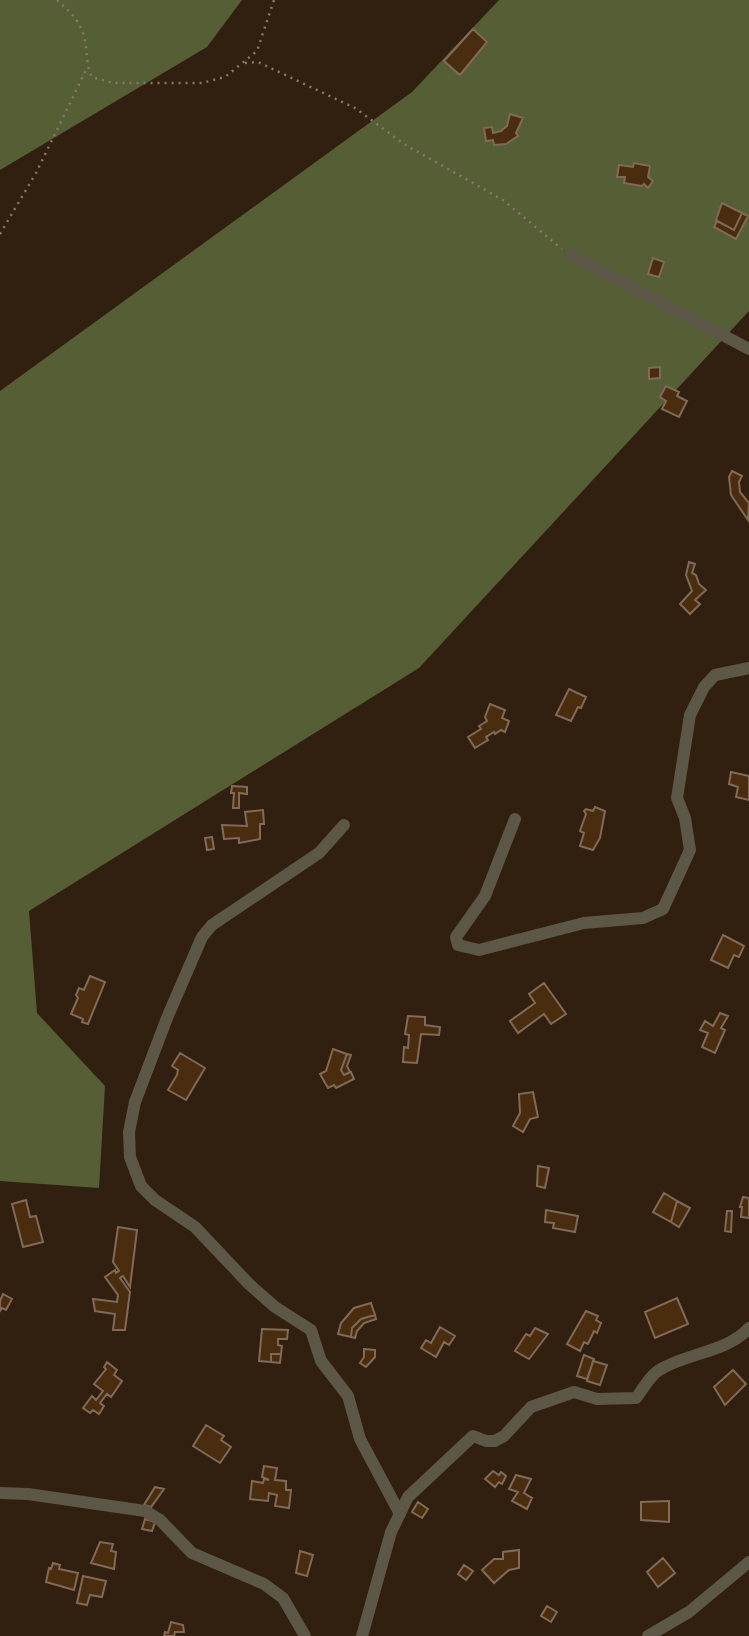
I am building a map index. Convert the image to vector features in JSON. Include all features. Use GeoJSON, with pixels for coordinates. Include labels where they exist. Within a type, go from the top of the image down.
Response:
{"type":"FeatureCollection","features":[{"type":"Feature","properties":{"kind":"street"},"geometry":{"type":"LineString","coordinates":[[571,255],[749,349]]}},
{"type":"Feature","properties":{"kind":"street"},"geometry":{"type":"LineString","coordinates":[[516,820],[485,897],[456,937],[458,945],[479,950],[584,923],[643,918],[663,909],[690,850],[685,818],[677,797],[690,715],[704,687],[715,675],[749,668]]}},
{"type":"Feature","properties":{"kind":"street"},"geometry":{"type":"LineString","coordinates":[[344,825],[319,853],[212,925],[202,937],[135,1102],[129,1132],[130,1157],[141,1186],[155,1200],[195,1227],[267,1299],[311,1330],[321,1361],[348,1396],[360,1439],[400,1514]]}},
{"type":"Feature","properties":{"kind":"street"},"geometry":{"type":"LineString","coordinates":[[362,1636],[391,1532],[408,1497],[473,1436],[495,1441],[504,1436],[531,1408],[574,1392],[597,1399],[636,1398],[659,1370],[729,1342],[743,1335],[749,1328]]}},
{"type":"Feature","properties":{"kind":"street"},"geometry":{"type":"LineString","coordinates":[[0,1493],[28,1494],[145,1511],[160,1520],[192,1553],[264,1584],[283,1598],[305,1636]]}},
{"type":"Feature","properties":{"kind":"street"},"geometry":{"type":"LineString","coordinates":[[648,1636],[689,1612],[749,1562]]}},
{"type":"Feature","properties":{"kind":"path"},"geometry":{"type":"LineString","coordinates":[[57,0],[74,15],[85,37],[87,68],[92,77],[113,83],[202,83],[225,77],[257,51],[274,0]]}},
{"type":"Feature","properties":{"kind":"path"},"geometry":{"type":"LineString","coordinates":[[245,63],[258,62],[355,108],[404,144],[503,200],[520,212],[548,240],[571,255]]}},
{"type":"Feature","properties":{"kind":"path"},"geometry":{"type":"LineString","coordinates":[[0,234],[36,173],[87,68]]}},
{"type":"Feature","properties":{"kind":"green space"},"geometry":{"type":"Polygon","coordinates":[[[0,0],[242,0],[207,47],[0,170],[0,0]]]}},
{"type":"Feature","properties":{"kind":"green space"},"geometry":{"type":"Polygon","coordinates":[[[499,0],[749,0],[749,311],[419,668],[29,911],[37,1013],[105,1086],[99,1188],[0,1181],[0,391],[412,92],[499,0]]]}},
{"type":"Feature","properties":{"kind":"building"},"geometry":{"type":"Polygon","coordinates":[[[473,29],[487,42],[460,75],[444,61],[473,29]]]}},
{"type":"Feature","properties":{"kind":"building"},"geometry":{"type":"Polygon","coordinates":[[[510,114],[523,118],[516,133],[518,136],[506,144],[494,145],[493,140],[486,141],[484,128],[492,127],[493,133],[501,131],[507,126],[510,114]]]}},
{"type":"Feature","properties":{"kind":"building"},"geometry":{"type":"Polygon","coordinates":[[[634,163],[650,166],[648,177],[653,181],[648,188],[644,184],[624,183],[625,177],[617,177],[619,165],[633,167],[634,163]]]}},
{"type":"Feature","properties":{"kind":"building"},"geometry":{"type":"Polygon","coordinates":[[[722,203],[742,213],[734,230],[716,220],[722,203]]]}},
{"type":"Feature","properties":{"kind":"building"},"geometry":{"type":"Polygon","coordinates":[[[742,213],[748,216],[736,239],[714,227],[717,221],[734,230],[742,213]]]}},
{"type":"Feature","properties":{"kind":"building"},"geometry":{"type":"Polygon","coordinates":[[[653,258],[664,262],[659,277],[648,274],[653,258]]]}},
{"type":"Feature","properties":{"kind":"building"},"geometry":{"type":"Polygon","coordinates":[[[660,367],[660,378],[649,379],[649,368],[660,367]]]}},
{"type":"Feature","properties":{"kind":"building"},"geometry":{"type":"Polygon","coordinates":[[[666,386],[679,392],[677,396],[687,401],[679,417],[662,409],[666,401],[660,397],[666,386]]]}},
{"type":"Feature","properties":{"kind":"building"},"geometry":{"type":"Polygon","coordinates":[[[732,471],[742,476],[739,482],[740,492],[749,503],[748,520],[731,495],[729,477],[732,471]]]}},
{"type":"Feature","properties":{"kind":"building"},"geometry":{"type":"Polygon","coordinates":[[[689,562],[695,564],[692,573],[706,590],[695,600],[700,604],[690,614],[680,604],[692,591],[686,575],[689,562]]]}},
{"type":"Feature","properties":{"kind":"building"},"geometry":{"type":"Polygon","coordinates":[[[569,689],[586,697],[571,721],[556,715],[569,689]]]}},
{"type":"Feature","properties":{"kind":"building"},"geometry":{"type":"Polygon","coordinates":[[[490,704],[505,710],[502,718],[509,721],[505,732],[494,732],[486,737],[488,740],[475,748],[468,737],[481,729],[479,726],[487,721],[485,717],[490,704]]]}},
{"type":"Feature","properties":{"kind":"building"},"geometry":{"type":"Polygon","coordinates":[[[731,772],[749,776],[749,800],[736,797],[738,787],[729,784],[731,772]]]}},
{"type":"Feature","properties":{"kind":"building"},"geometry":{"type":"Polygon","coordinates":[[[232,786],[247,787],[247,794],[239,793],[239,808],[233,808],[232,786]]]}},
{"type":"Feature","properties":{"kind":"building"},"geometry":{"type":"Polygon","coordinates":[[[595,807],[605,811],[600,838],[593,850],[580,846],[584,833],[580,831],[586,814],[584,811],[593,811],[595,807]]]}},
{"type":"Feature","properties":{"kind":"building"},"geometry":{"type":"Polygon","coordinates":[[[263,810],[264,824],[260,824],[260,839],[239,843],[239,838],[224,839],[222,825],[247,826],[245,812],[263,810]]]}},
{"type":"Feature","properties":{"kind":"building"},"geometry":{"type":"Polygon","coordinates":[[[212,837],[214,849],[207,850],[205,838],[212,837]]]}},
{"type":"Feature","properties":{"kind":"building"},"geometry":{"type":"Polygon","coordinates":[[[723,935],[744,946],[739,957],[734,955],[728,968],[711,960],[723,935]]]}},
{"type":"Feature","properties":{"kind":"building"},"geometry":{"type":"Polygon","coordinates":[[[90,976],[105,982],[88,1024],[71,1014],[79,988],[84,990],[90,976]]]}},
{"type":"Feature","properties":{"kind":"building"},"geometry":{"type":"Polygon","coordinates":[[[544,983],[566,1014],[551,1024],[544,1014],[518,1033],[510,1021],[535,1003],[529,994],[544,983]]]}},
{"type":"Feature","properties":{"kind":"building"},"geometry":{"type":"Polygon","coordinates":[[[720,1013],[728,1016],[721,1028],[725,1030],[715,1053],[702,1047],[708,1033],[700,1030],[705,1021],[713,1026],[720,1013]]]}},
{"type":"Feature","properties":{"kind":"building"},"geometry":{"type":"Polygon","coordinates":[[[408,1016],[425,1017],[425,1025],[440,1027],[439,1035],[421,1034],[417,1063],[403,1062],[404,1047],[408,1048],[409,1035],[405,1034],[408,1016]]]}},
{"type":"Feature","properties":{"kind":"building"},"geometry":{"type":"Polygon","coordinates":[[[333,1049],[347,1054],[341,1070],[344,1075],[351,1072],[354,1079],[336,1088],[334,1085],[328,1088],[320,1074],[326,1071],[333,1049]]]}},
{"type":"Feature","properties":{"kind":"building"},"geometry":{"type":"Polygon","coordinates":[[[180,1053],[205,1068],[186,1100],[168,1090],[177,1075],[178,1070],[172,1066],[180,1053]]]}},
{"type":"Feature","properties":{"kind":"building"},"geometry":{"type":"Polygon","coordinates":[[[347,1054],[351,1055],[347,1066],[350,1072],[344,1075],[341,1070],[347,1054]]]}},
{"type":"Feature","properties":{"kind":"building"},"geometry":{"type":"Polygon","coordinates":[[[533,1092],[538,1117],[530,1119],[523,1132],[513,1126],[520,1113],[519,1094],[533,1092]]]}},
{"type":"Feature","properties":{"kind":"building"},"geometry":{"type":"Polygon","coordinates":[[[538,1166],[549,1168],[545,1188],[537,1186],[538,1166]]]}},
{"type":"Feature","properties":{"kind":"building"},"geometry":{"type":"Polygon","coordinates":[[[664,1193],[677,1201],[671,1222],[653,1212],[664,1193]]]}},
{"type":"Feature","properties":{"kind":"building"},"geometry":{"type":"Polygon","coordinates":[[[743,1197],[749,1198],[749,1218],[741,1217],[743,1197]]]}},
{"type":"Feature","properties":{"kind":"building"},"geometry":{"type":"Polygon","coordinates":[[[26,1200],[30,1217],[36,1216],[43,1242],[23,1247],[12,1204],[26,1200]]]}},
{"type":"Feature","properties":{"kind":"building"},"geometry":{"type":"Polygon","coordinates":[[[677,1201],[690,1208],[679,1227],[671,1222],[677,1201]]]}},
{"type":"Feature","properties":{"kind":"building"},"geometry":{"type":"Polygon","coordinates":[[[546,1210],[578,1216],[575,1232],[553,1228],[554,1223],[545,1222],[546,1210]]]}},
{"type":"Feature","properties":{"kind":"building"},"geometry":{"type":"Polygon","coordinates":[[[727,1211],[732,1211],[731,1232],[725,1231],[727,1211]]]}},
{"type":"Feature","properties":{"kind":"building"},"geometry":{"type":"Polygon","coordinates":[[[118,1227],[137,1230],[130,1287],[123,1276],[120,1278],[130,1292],[125,1330],[113,1330],[115,1314],[95,1311],[93,1299],[117,1302],[118,1295],[105,1277],[115,1270],[116,1273],[119,1271],[113,1262],[118,1227]]]}},
{"type":"Feature","properties":{"kind":"building"},"geometry":{"type":"Polygon","coordinates":[[[3,1294],[12,1299],[6,1310],[2,1308],[0,1311],[0,1301],[3,1294]]]}},
{"type":"Feature","properties":{"kind":"building"},"geometry":{"type":"Polygon","coordinates":[[[677,1298],[688,1324],[655,1338],[645,1312],[677,1298]]]}},
{"type":"Feature","properties":{"kind":"building"},"geometry":{"type":"Polygon","coordinates":[[[371,1303],[375,1315],[361,1319],[352,1328],[351,1337],[338,1334],[341,1323],[354,1308],[371,1303]]]}},
{"type":"Feature","properties":{"kind":"building"},"geometry":{"type":"Polygon","coordinates":[[[586,1311],[598,1316],[596,1320],[601,1323],[597,1333],[594,1331],[588,1344],[584,1342],[580,1351],[567,1344],[586,1311]]]}},
{"type":"Feature","properties":{"kind":"building"},"geometry":{"type":"Polygon","coordinates":[[[375,1315],[376,1319],[364,1323],[355,1338],[351,1337],[352,1328],[361,1319],[375,1315]]]}},
{"type":"Feature","properties":{"kind":"building"},"geometry":{"type":"Polygon","coordinates":[[[440,1327],[455,1336],[449,1345],[444,1342],[436,1357],[421,1348],[426,1340],[431,1343],[440,1327]]]}},
{"type":"Feature","properties":{"kind":"building"},"geometry":{"type":"Polygon","coordinates":[[[535,1328],[548,1334],[529,1359],[515,1351],[526,1334],[530,1336],[535,1328]]]}},
{"type":"Feature","properties":{"kind":"building"},"geometry":{"type":"Polygon","coordinates":[[[262,1329],[288,1330],[287,1339],[278,1339],[278,1345],[282,1346],[281,1354],[271,1354],[271,1362],[259,1361],[262,1329]]]}},
{"type":"Feature","properties":{"kind":"building"},"geometry":{"type":"Polygon","coordinates":[[[364,1349],[375,1350],[375,1357],[366,1367],[360,1363],[364,1357],[364,1349]]]}},
{"type":"Feature","properties":{"kind":"building"},"geometry":{"type":"Polygon","coordinates":[[[271,1354],[281,1354],[280,1363],[271,1362],[271,1354]]]}},
{"type":"Feature","properties":{"kind":"building"},"geometry":{"type":"Polygon","coordinates":[[[584,1355],[594,1359],[587,1379],[577,1376],[584,1355]]]}},
{"type":"Feature","properties":{"kind":"building"},"geometry":{"type":"Polygon","coordinates":[[[593,1361],[607,1365],[600,1385],[587,1381],[593,1361]]]}},
{"type":"Feature","properties":{"kind":"building"},"geometry":{"type":"Polygon","coordinates":[[[107,1362],[117,1370],[114,1375],[122,1381],[111,1397],[107,1394],[100,1403],[104,1406],[99,1414],[93,1410],[90,1413],[83,1408],[92,1396],[96,1400],[103,1391],[94,1384],[106,1369],[104,1367],[107,1362]]]}},
{"type":"Feature","properties":{"kind":"building"},"geometry":{"type":"Polygon","coordinates":[[[733,1370],[746,1384],[725,1405],[714,1387],[733,1370]]]}},
{"type":"Feature","properties":{"kind":"building"},"geometry":{"type":"Polygon","coordinates":[[[206,1425],[224,1436],[221,1440],[231,1447],[220,1463],[193,1446],[206,1425]]]}},
{"type":"Feature","properties":{"kind":"building"},"geometry":{"type":"Polygon","coordinates":[[[264,1466],[277,1468],[275,1480],[286,1481],[286,1490],[291,1490],[289,1508],[275,1506],[277,1495],[269,1493],[268,1501],[250,1499],[252,1481],[263,1483],[264,1479],[269,1480],[262,1477],[264,1466]]]}},
{"type":"Feature","properties":{"kind":"building"},"geometry":{"type":"Polygon","coordinates":[[[493,1471],[506,1476],[502,1484],[499,1482],[495,1487],[485,1479],[493,1471]]]}},
{"type":"Feature","properties":{"kind":"building"},"geometry":{"type":"Polygon","coordinates":[[[516,1475],[531,1479],[524,1493],[532,1498],[527,1509],[512,1501],[518,1492],[509,1489],[516,1475]]]}},
{"type":"Feature","properties":{"kind":"building"},"geometry":{"type":"Polygon","coordinates":[[[155,1487],[164,1489],[151,1507],[144,1505],[155,1487]]]}},
{"type":"Feature","properties":{"kind":"building"},"geometry":{"type":"Polygon","coordinates":[[[669,1501],[669,1522],[641,1520],[641,1502],[669,1501]]]}},
{"type":"Feature","properties":{"kind":"building"},"geometry":{"type":"Polygon","coordinates":[[[418,1502],[428,1509],[422,1518],[412,1512],[418,1502]]]}},
{"type":"Feature","properties":{"kind":"building"},"geometry":{"type":"Polygon","coordinates":[[[145,1519],[155,1522],[152,1531],[142,1529],[145,1519]]]}},
{"type":"Feature","properties":{"kind":"building"},"geometry":{"type":"Polygon","coordinates":[[[100,1542],[113,1544],[111,1551],[116,1552],[114,1569],[91,1563],[100,1542]]]}},
{"type":"Feature","properties":{"kind":"building"},"geometry":{"type":"Polygon","coordinates":[[[519,1550],[519,1568],[509,1570],[494,1583],[482,1570],[494,1559],[503,1559],[503,1552],[519,1550]]]}},
{"type":"Feature","properties":{"kind":"building"},"geometry":{"type":"Polygon","coordinates":[[[300,1551],[313,1555],[307,1576],[296,1573],[300,1551]]]}},
{"type":"Feature","properties":{"kind":"building"},"geometry":{"type":"Polygon","coordinates":[[[663,1558],[675,1573],[658,1587],[647,1572],[663,1558]]]}},
{"type":"Feature","properties":{"kind":"building"},"geometry":{"type":"Polygon","coordinates":[[[53,1563],[60,1565],[59,1569],[78,1573],[74,1590],[46,1582],[53,1563]]]}},
{"type":"Feature","properties":{"kind":"building"},"geometry":{"type":"Polygon","coordinates":[[[464,1565],[473,1571],[466,1580],[458,1574],[464,1565]]]}},
{"type":"Feature","properties":{"kind":"building"},"geometry":{"type":"Polygon","coordinates":[[[83,1576],[106,1581],[102,1597],[90,1595],[87,1605],[77,1603],[83,1576]]]}},
{"type":"Feature","properties":{"kind":"building"},"geometry":{"type":"Polygon","coordinates":[[[547,1606],[557,1612],[551,1622],[541,1616],[547,1606]]]}},
{"type":"Feature","properties":{"kind":"building"},"geometry":{"type":"Polygon","coordinates":[[[171,1622],[183,1625],[184,1632],[164,1636],[165,1632],[168,1633],[171,1622]]]}}]}
